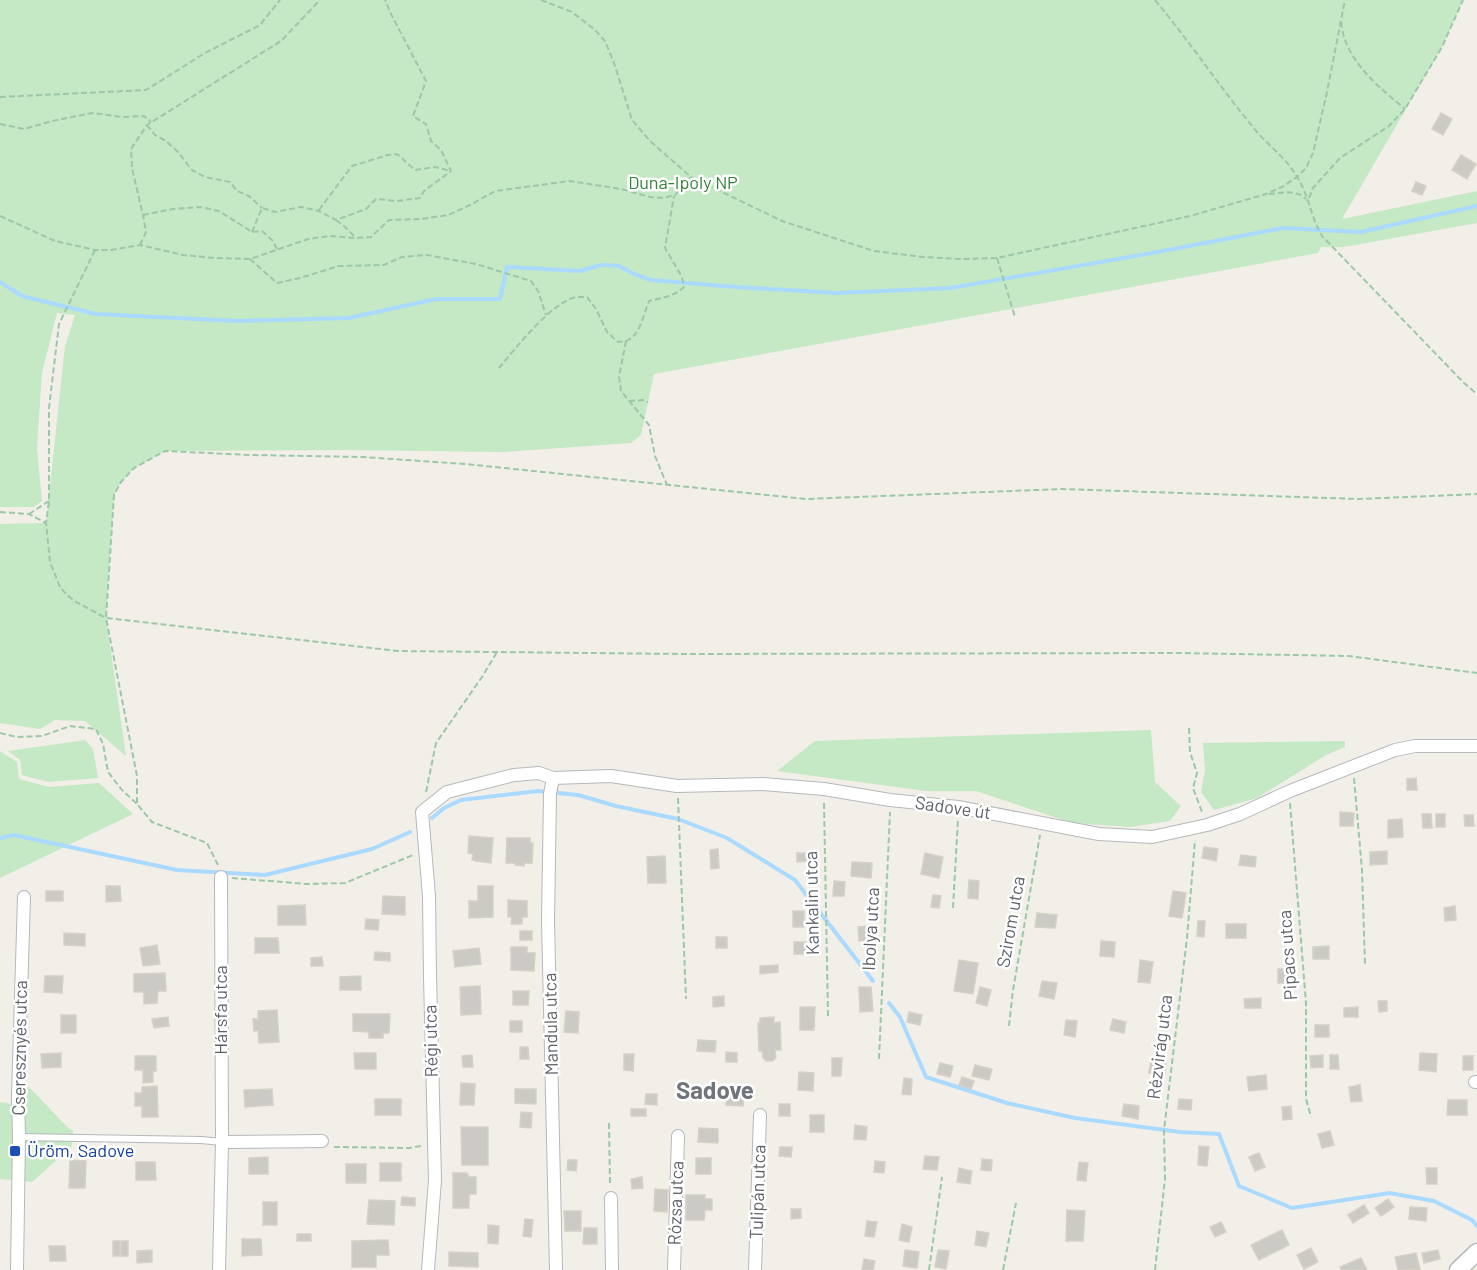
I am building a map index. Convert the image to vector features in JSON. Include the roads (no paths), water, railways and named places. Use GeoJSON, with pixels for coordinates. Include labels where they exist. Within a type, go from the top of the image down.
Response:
{"type":"FeatureCollection","features":[{"type":"Feature","properties":{"kind":"main road"},"geometry":{"type":"LineString","coordinates":[[1458,1270],[1477,1252]]}},
{"type":"Feature","properties":{"kind":"street","name":"Sadove út"},"geometry":{"type":"LineString","coordinates":[[422,812],[447,792],[513,775],[539,773],[553,778],[611,777],[677,786],[763,784],[824,789],[890,800],[958,807],[1099,834],[1152,837],[1203,826],[1240,814],[1290,791],[1395,750],[1415,746],[1477,746]]}},
{"type":"Feature","properties":{"kind":"street","name":"Mandula utca"},"geometry":{"type":"LineString","coordinates":[[553,778],[550,794],[548,921],[556,1270]]}},
{"type":"Feature","properties":{"kind":"street","name":"Régi utca"},"geometry":{"type":"LineString","coordinates":[[422,812],[429,896],[435,1180],[428,1270]]}},
{"type":"Feature","properties":{"kind":"street","name":"Hársfa utca"},"geometry":{"type":"LineString","coordinates":[[219,1270],[222,1143],[221,877]]}},
{"type":"Feature","properties":{"kind":"street","name":"Cseresznyés utca"},"geometry":{"type":"LineString","coordinates":[[17,1270],[18,1096],[24,897]]}},
{"type":"Feature","properties":{"kind":"street","name":"Tulipán utca"},"geometry":{"type":"LineString","coordinates":[[755,1270],[760,1115]]}},
{"type":"Feature","properties":{"kind":"street","name":"Rózsa utca"},"geometry":{"type":"LineString","coordinates":[[674,1270],[678,1136]]}},
{"type":"Feature","properties":{"kind":"street"},"geometry":{"type":"LineString","coordinates":[[222,1143],[322,1141]]}},
{"type":"Feature","properties":{"kind":"street"},"geometry":{"type":"LineString","coordinates":[[611,1198],[612,1270]]}},
{"type":"Feature","properties":{"kind":"lane"},"geometry":{"type":"LineString","coordinates":[[19,1137],[201,1140],[222,1143]]}},
{"type":"Feature","properties":{"kind":"waterway"},"geometry":{"type":"LineString","coordinates":[[604,265],[619,266],[651,280],[736,287],[836,293],[951,288],[1283,228],[1361,232],[1477,206]]}},
{"type":"Feature","properties":{"kind":"waterway"},"geometry":{"type":"LineString","coordinates":[[0,282],[22,296],[96,314],[238,321],[349,318],[436,299],[500,299],[507,267],[580,271],[601,265]]}},
{"type":"Feature","properties":{"kind":"waterway"},"geometry":{"type":"LineString","coordinates":[[432,818],[444,808],[461,800],[538,791],[578,795],[616,806],[678,819],[727,838],[795,880],[873,981]]}},
{"type":"Feature","properties":{"kind":"waterway"},"geometry":{"type":"LineString","coordinates":[[0,838],[14,835],[177,870],[265,875],[372,849],[410,832]]}},
{"type":"Feature","properties":{"kind":"waterway"},"geometry":{"type":"LineString","coordinates":[[889,1003],[900,1017],[926,1077],[1007,1103],[1075,1118],[1180,1132],[1219,1134],[1239,1186],[1292,1208],[1390,1193],[1434,1201],[1472,1220],[1477,1226]]}},
{"type":"Feature","properties":{"kind":"place","name":"Üröm, Sadove"},"geometry":{"type":"Point","coordinates":[15,1151]}},
{"type":"Feature","properties":{"kind":"district","name":"Sadove"},"geometry":{"type":"Point","coordinates":[715,1091]}},
{"type":"Feature","properties":{"kind":"park label","name":"Duna-Ipoly NP"},"geometry":{"type":"Point","coordinates":[683,183]}}]}
